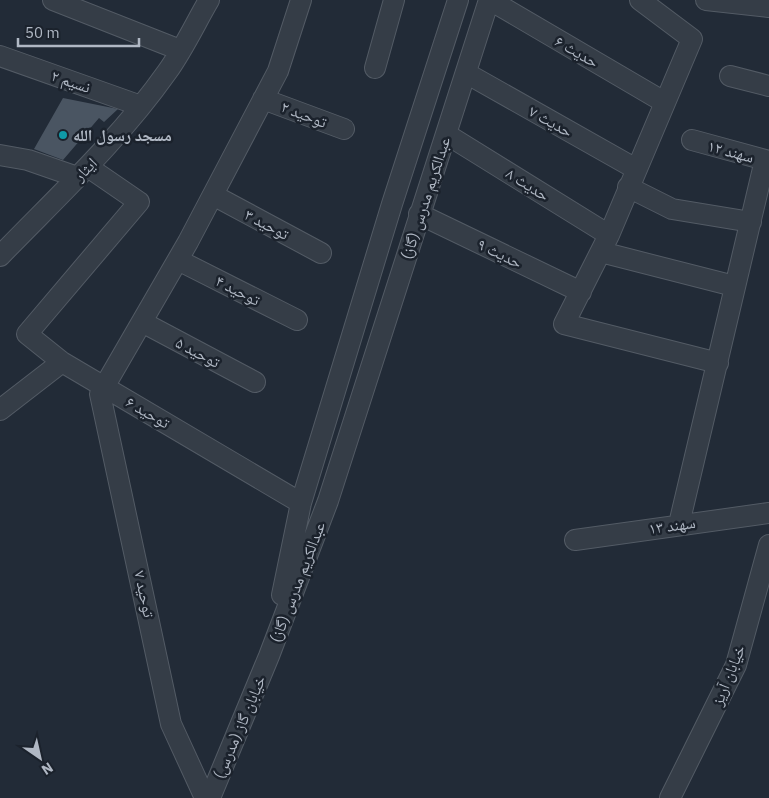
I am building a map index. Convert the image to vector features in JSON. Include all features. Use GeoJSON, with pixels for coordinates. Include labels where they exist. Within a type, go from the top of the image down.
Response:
{"type":"FeatureCollection","features":[{"type":"Feature","properties":{"kind":"street"},"geometry":{"type":"LineString","coordinates":[[53,0],[180,50]]}},
{"type":"Feature","properties":{"kind":"street","name":"ایثار"},"geometry":{"type":"LineString","coordinates":[[0,256],[82,172],[141,106],[168,72],[209,0]]}},
{"type":"Feature","properties":{"kind":"street"},"geometry":{"type":"LineString","coordinates":[[104,386],[178,260],[264,99],[278,71],[301,0]]}},
{"type":"Feature","properties":{"kind":"street"},"geometry":{"type":"LineString","coordinates":[[376,68],[394,0]]}},
{"type":"Feature","properties":{"kind":"street","name":"عبدالکریم مدرس (گاز)"},"geometry":{"type":"LineString","coordinates":[[269,656],[301,503],[395,195],[458,0]]}},
{"type":"Feature","properties":{"kind":"street","name":"عبدالکریم مدرس (گاز)"},"geometry":{"type":"LineString","coordinates":[[269,656],[328,501],[489,0]]}},
{"type":"Feature","properties":{"kind":"street","name":"حدیث ۶"},"geometry":{"type":"LineString","coordinates":[[489,0],[664,102]]}},
{"type":"Feature","properties":{"kind":"street"},"geometry":{"type":"LineString","coordinates":[[640,0],[692,39],[605,244],[564,324],[718,363]]}},
{"type":"Feature","properties":{"kind":"street"},"geometry":{"type":"LineString","coordinates":[[706,0],[769,7]]}},
{"type":"Feature","properties":{"kind":"street","name":"نسیم ۲"},"geometry":{"type":"LineString","coordinates":[[0,56],[141,106]]}},
{"type":"Feature","properties":{"kind":"street","name":"حدیث ۷"},"geometry":{"type":"LineString","coordinates":[[466,73],[636,169]]}},
{"type":"Feature","properties":{"kind":"street"},"geometry":{"type":"LineString","coordinates":[[730,76],[769,86]]}},
{"type":"Feature","properties":{"kind":"street","name":"توحید ۲"},"geometry":{"type":"LineString","coordinates":[[264,99],[344,129]]}},
{"type":"Feature","properties":{"kind":"street","name":"حدیث ۸"},"geometry":{"type":"LineString","coordinates":[[446,134],[605,244],[734,286]]}},
{"type":"Feature","properties":{"kind":"street","name":"سهند ۱۲"},"geometry":{"type":"LineString","coordinates":[[692,140],[767,160]]}},
{"type":"Feature","properties":{"kind":"street"},"geometry":{"type":"LineString","coordinates":[[0,155],[82,172]]}},
{"type":"Feature","properties":{"kind":"street"},"geometry":{"type":"LineString","coordinates":[[680,524],[734,286],[767,160]]}},
{"type":"Feature","properties":{"kind":"street","name":"توحید ۶"},"geometry":{"type":"LineString","coordinates":[[82,172],[139,202],[27,334],[62,362],[301,503]]}},
{"type":"Feature","properties":{"kind":"street"},"geometry":{"type":"LineString","coordinates":[[628,187],[672,209],[751,222]]}},
{"type":"Feature","properties":{"kind":"street","name":"توحید ۳"},"geometry":{"type":"LineString","coordinates":[[213,195],[321,253]]}},
{"type":"Feature","properties":{"kind":"street","name":"حدیث ۹"},"geometry":{"type":"LineString","coordinates":[[419,214],[581,292]]}},
{"type":"Feature","properties":{"kind":"street","name":"توحید ۴"},"geometry":{"type":"LineString","coordinates":[[178,260],[297,320]]}},
{"type":"Feature","properties":{"kind":"street","name":"توحید ۵"},"geometry":{"type":"LineString","coordinates":[[142,322],[255,382]]}},
{"type":"Feature","properties":{"kind":"street"},"geometry":{"type":"LineString","coordinates":[[0,410],[62,362]]}},
{"type":"Feature","properties":{"kind":"street","name":"توحید ۷"},"geometry":{"type":"LineString","coordinates":[[104,386],[100,394],[171,724],[205,798]]}},
{"type":"Feature","properties":{"kind":"street","name":"سهند ۱۳"},"geometry":{"type":"LineString","coordinates":[[575,540],[769,513]]}},
{"type":"Feature","properties":{"kind":"street","name":"خیابان آریز"},"geometry":{"type":"LineString","coordinates":[[670,798],[736,665],[768,551]]}},
{"type":"Feature","properties":{"kind":"street","name":"خیابان گاز (مدرس)"},"geometry":{"type":"LineString","coordinates":[[210,798],[269,656]]}},
{"type":"Feature","properties":{"kind":"building","name":"مسجد رسول الله"},"geometry":{"type":"Polygon","coordinates":[[[63,98],[118,109],[104,122],[99,118],[63,160],[34,149],[63,98]]]}},
{"type":"Feature","properties":{"kind":"place","name":"مسجد رسول الله"},"geometry":{"type":"Point","coordinates":[63,135]}}]}
